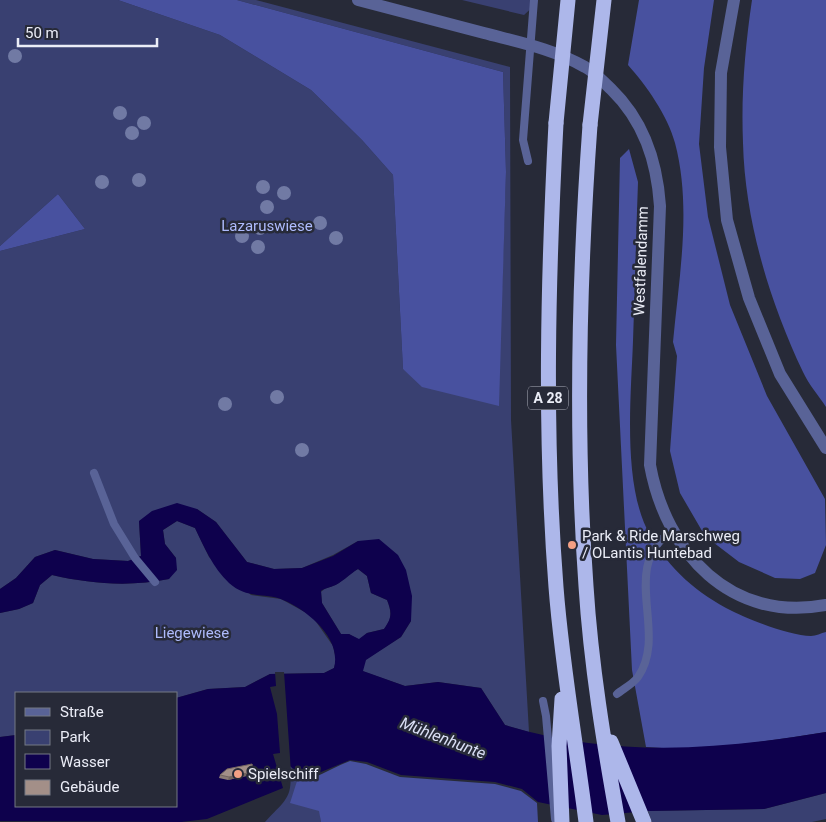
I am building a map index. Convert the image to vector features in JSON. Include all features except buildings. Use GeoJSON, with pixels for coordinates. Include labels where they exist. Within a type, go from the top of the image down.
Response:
{"type":"FeatureCollection","features":[{"type":"Feature","properties":{"kind":"highway","name":"A 28"},"geometry":{"type":"LineString","coordinates":[[568,0],[556,123],[548,349],[549,467],[564,673],[586,822]]}},
{"type":"Feature","properties":{"kind":"highway","name":"A 28"},"geometry":{"type":"LineString","coordinates":[[604,0],[585,192],[580,442],[586,587],[601,719],[618,822]]}},
{"type":"Feature","properties":{"kind":"highway"},"geometry":{"type":"LineString","coordinates":[[562,822],[558,746],[564,673]]}},
{"type":"Feature","properties":{"kind":"highway"},"geometry":{"type":"LineString","coordinates":[[601,719],[644,822]]}},
{"type":"Feature","properties":{"kind":"street","name":"Westfalendamm"},"geometry":{"type":"LineString","coordinates":[[358,0],[532,46],[587,67],[624,102],[635,118],[651,152],[658,184],[660,206],[650,465],[655,492],[672,531],[696,562],[715,580],[739,595],[766,606],[788,608],[826,605]]}},
{"type":"Feature","properties":{"kind":"street"},"geometry":{"type":"LineString","coordinates":[[734,0],[721,73],[720,147],[727,220],[749,298],[780,374],[826,448]]}},
{"type":"Feature","properties":{"kind":"lane"},"geometry":{"type":"LineString","coordinates":[[528,161],[523,140],[532,46],[534,0]]}},
{"type":"Feature","properties":{"kind":"lane"},"geometry":{"type":"LineString","coordinates":[[94,473],[114,524],[135,558],[155,582]]}},
{"type":"Feature","properties":{"kind":"lane"},"geometry":{"type":"LineString","coordinates":[[617,694],[637,679],[643,668],[647,653],[646,570],[650,555],[659,540],[672,531]]}},
{"type":"Feature","properties":{"kind":"lane"},"geometry":{"type":"LineString","coordinates":[[543,702],[546,716],[555,822]]}},
{"type":"Feature","properties":{"kind":"green space","name":"Lazaruswiese"},"geometry":{"type":"Polygon","coordinates":[[[0,0],[118,0],[220,35],[311,90],[362,140],[393,175],[403,369],[498,405],[506,172],[503,72],[237,0],[256,0],[510,67],[511,420],[529,732],[505,725],[481,688],[438,682],[405,686],[362,671],[365,660],[401,637],[411,621],[358,541],[333,555],[302,568],[274,569],[247,562],[216,522],[197,509],[139,521],[141,556],[128,561],[93,559],[55,550],[35,557],[16,578],[0,589],[0,251],[85,229],[58,194],[0,246],[0,0]]]}},
{"type":"Feature","properties":{"kind":"green space"},"geometry":{"type":"Polygon","coordinates":[[[462,0],[538,0],[524,15],[462,0]]]}},
{"type":"Feature","properties":{"kind":"green space","name":"Liegewiese"},"geometry":{"type":"Polygon","coordinates":[[[177,521],[195,528],[209,557],[251,595],[281,599],[312,616],[333,646],[336,660],[334,668],[324,673],[270,674],[245,687],[208,689],[178,697],[178,692],[15,692],[15,735],[0,737],[0,613],[19,609],[33,603],[40,585],[52,575],[81,581],[125,584],[169,579],[176,558],[165,544],[163,530],[177,521]]]}},
{"type":"Feature","properties":{"kind":"green space"},"geometry":{"type":"Polygon","coordinates":[[[358,569],[367,576],[371,593],[387,600],[390,609],[390,619],[384,629],[367,633],[359,640],[349,634],[341,634],[322,603],[321,592],[336,585],[358,569]]]}},
{"type":"Feature","properties":{"kind":"green space"},"geometry":{"type":"Polygon","coordinates":[[[290,766],[304,779],[297,782],[320,811],[321,822],[265,822],[283,803],[289,792],[290,766]]]}},
{"type":"Feature","properties":{"kind":"green space"},"geometry":{"type":"Polygon","coordinates":[[[826,793],[826,819],[812,822],[652,822],[648,811],[764,809],[826,793]]]}},
{"type":"Feature","properties":{"kind":"shaded area"},"geometry":{"type":"Polygon","coordinates":[[[118,0],[237,0],[503,72],[506,172],[499,406],[422,387],[403,369],[393,175],[362,140],[311,90],[220,35],[118,0]]]}},
{"type":"Feature","properties":{"kind":"shaded area"},"geometry":{"type":"Polygon","coordinates":[[[639,0],[714,0],[704,68],[699,144],[708,217],[730,305],[767,396],[825,499],[826,545],[815,573],[800,579],[775,578],[739,562],[705,536],[680,493],[670,451],[677,356],[673,342],[683,242],[683,192],[680,167],[672,133],[649,91],[628,65],[639,0]]]}},
{"type":"Feature","properties":{"kind":"shaded area"},"geometry":{"type":"Polygon","coordinates":[[[752,0],[826,0],[826,407],[805,377],[791,345],[770,290],[754,232],[745,173],[743,143],[743,89],[752,0]]]}},
{"type":"Feature","properties":{"kind":"shaded area"},"geometry":{"type":"Polygon","coordinates":[[[629,149],[638,182],[630,441],[635,492],[641,515],[650,535],[675,570],[719,604],[740,615],[782,630],[811,636],[826,632],[826,732],[714,747],[646,747],[632,670],[616,345],[620,158],[629,149]]]}},
{"type":"Feature","properties":{"kind":"shaded area"},"geometry":{"type":"Polygon","coordinates":[[[58,194],[85,229],[0,251],[0,246],[58,194]]]}},
{"type":"Feature","properties":{"kind":"shaded area"},"geometry":{"type":"Polygon","coordinates":[[[350,761],[366,764],[400,777],[495,784],[521,791],[537,803],[538,822],[321,822],[319,811],[290,803],[297,781],[317,776],[350,761]]]}},
{"type":"Feature","properties":{"kind":"water","name":"Mühlenhunte"},"geometry":{"type":"Polygon","coordinates":[[[177,503],[197,509],[216,522],[247,562],[274,569],[302,568],[333,556],[358,541],[379,539],[398,555],[406,570],[412,596],[411,621],[401,637],[366,660],[363,671],[405,686],[438,682],[481,688],[505,725],[546,736],[586,743],[665,748],[745,743],[826,732],[826,793],[764,809],[648,811],[602,815],[538,802],[522,789],[495,782],[401,775],[367,762],[350,760],[304,779],[290,766],[283,788],[207,819],[181,822],[0,821],[0,737],[15,735],[15,807],[178,807],[178,697],[208,689],[245,687],[270,674],[324,673],[334,668],[333,646],[328,636],[312,618],[283,600],[243,592],[229,583],[205,550],[195,528],[177,521],[163,530],[165,544],[176,558],[177,570],[169,579],[125,584],[81,581],[52,575],[40,585],[33,603],[19,609],[0,613],[0,589],[16,578],[35,557],[55,550],[93,559],[128,561],[141,556],[139,521],[152,511],[177,503]],[[358,569],[336,585],[321,591],[322,603],[341,634],[349,634],[359,639],[367,633],[384,629],[389,622],[390,608],[387,600],[371,593],[367,576],[358,569]]]}},
{"type":"Feature","properties":{"kind":"pier"},"geometry":{"type":"Polygon","coordinates":[[[275,672],[284,672],[291,772],[285,788],[283,788],[273,754],[280,753],[277,714],[270,687],[276,686],[275,672]]]}},
{"type":"Feature","properties":{"kind":"place","name":"Park & Ride Marschweg / OLantis Huntebad"},"geometry":{"type":"Point","coordinates":[572,545]}},
{"type":"Feature","properties":{"kind":"place","name":"Spielschiff"},"geometry":{"type":"Point","coordinates":[238,774]}}]}
